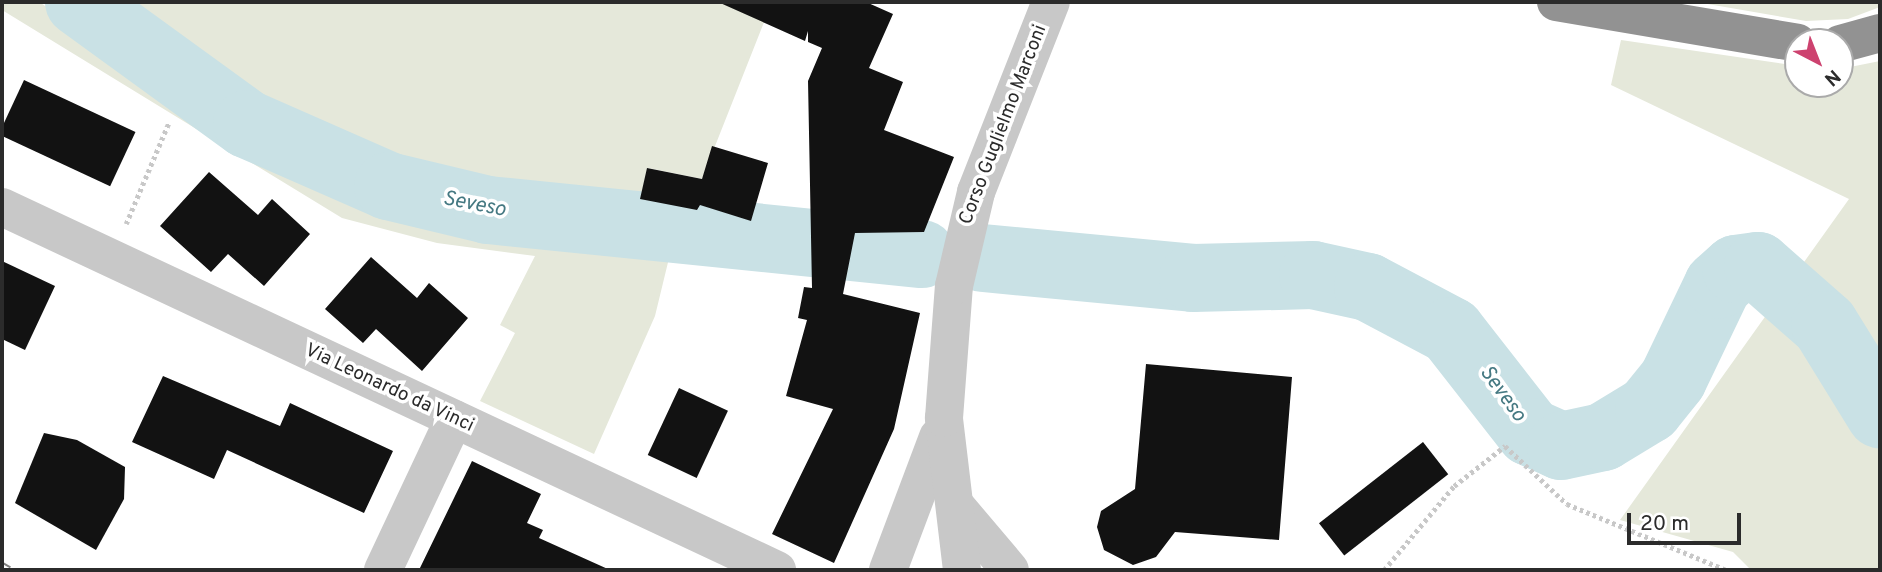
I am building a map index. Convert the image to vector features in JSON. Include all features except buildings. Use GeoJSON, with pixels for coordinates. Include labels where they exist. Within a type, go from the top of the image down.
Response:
{"type":"FeatureCollection","features":[{"type":"Feature","properties":{"kind":"highway"},"geometry":{"type":"LineString","coordinates":[[1556,2],[1784,41]]}},
{"type":"Feature","properties":{"kind":"highway"},"geometry":{"type":"LineString","coordinates":[[1854,40],[1880,33]]}},
{"type":"Feature","properties":{"kind":"street","name":"Corso Guglielmo Marconi"},"geometry":{"type":"LineString","coordinates":[[962,570],[951,499],[944,418],[954,286],[964,232],[1051,2]]}},
{"type":"Feature","properties":{"kind":"street","name":"Via Leonardo da Vinci"},"geometry":{"type":"LineString","coordinates":[[2,207],[777,570]]}},
{"type":"Feature","properties":{"kind":"street"},"geometry":{"type":"LineString","coordinates":[[888,570],[944,418]]}},
{"type":"Feature","properties":{"kind":"street"},"geometry":{"type":"LineString","coordinates":[[383,570],[454,419]]}},
{"type":"Feature","properties":{"kind":"street"},"geometry":{"type":"LineString","coordinates":[[951,499],[1010,570]]}},
{"type":"Feature","properties":{"kind":"path"},"geometry":{"type":"LineString","coordinates":[[112,259],[169,122]]}},
{"type":"Feature","properties":{"kind":"path"},"geometry":{"type":"LineString","coordinates":[[1384,570],[1454,486],[1505,446],[1567,504],[1726,570]]}},
{"type":"Feature","properties":{"kind":"shaded area"},"geometry":{"type":"Polygon","coordinates":[[[2,2],[39,2],[264,148],[372,203],[448,222],[671,250],[655,316],[594,454],[480,401],[515,333],[500,325],[535,256],[437,243],[342,218],[2,10],[2,2]]]}},
{"type":"Feature","properties":{"kind":"shaded area"},"geometry":{"type":"Polygon","coordinates":[[[112,2],[772,2],[702,179],[648,168],[640,199],[612,207],[408,174],[356,156],[220,86],[112,2]]]}},
{"type":"Feature","properties":{"kind":"shaded area"},"geometry":{"type":"Polygon","coordinates":[[[1696,2],[1880,2],[1880,7],[1848,19],[1806,21],[1696,2]]]}},
{"type":"Feature","properties":{"kind":"shaded area"},"geometry":{"type":"Polygon","coordinates":[[[1621,40],[1784,64],[1784,98],[1854,98],[1854,66],[1880,61],[1880,570],[1751,570],[1733,552],[1620,520],[1849,199],[1611,85],[1621,40]]]}},
{"type":"Feature","properties":{"kind":"waterway","name":"Seveso"},"geometry":{"type":"LineString","coordinates":[[79,2],[247,124],[388,186],[488,210],[922,254]]}},
{"type":"Feature","properties":{"kind":"waterway","name":"Seveso"},"geometry":{"type":"LineString","coordinates":[[983,258],[1193,278],[1313,275],[1368,287],[1451,331],[1530,432],[1561,446],[1603,437],[1649,409],[1673,379],[1718,285],[1736,269],[1758,266],[1825,325],[1880,414]]}},
{"type":"Feature","properties":{"kind":"railway"},"geometry":{"type":"LineString","coordinates":[[2,566],[9,570]]}}]}
